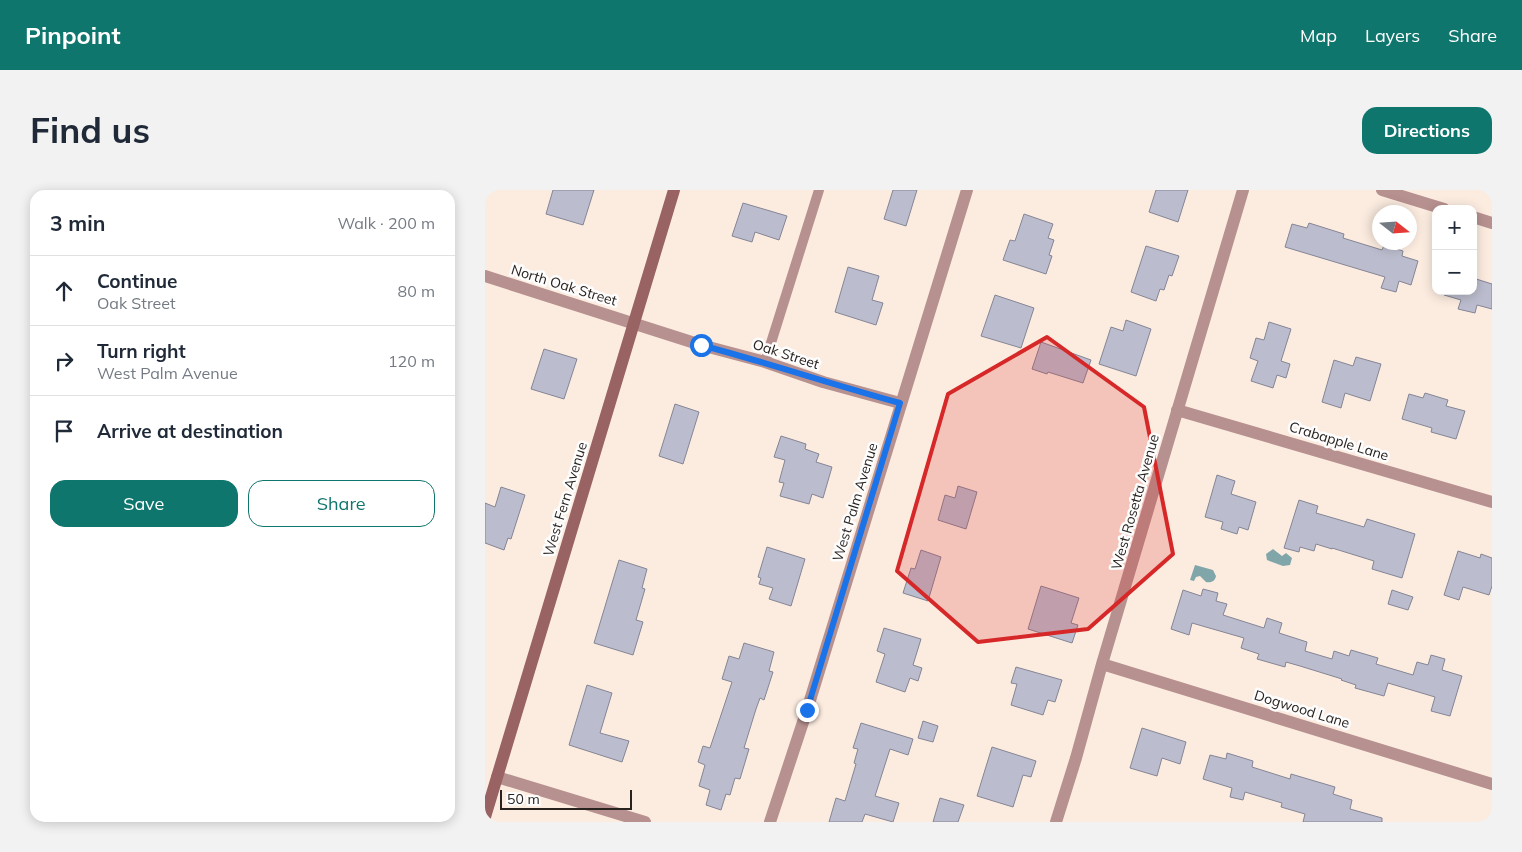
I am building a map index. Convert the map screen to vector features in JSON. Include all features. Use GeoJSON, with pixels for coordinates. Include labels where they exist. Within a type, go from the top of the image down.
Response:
{"type":"FeatureCollection","features":[{"type":"Feature","properties":{"kind":"street","name":"West Fern Avenue"},"geometry":{"type":"LineString","coordinates":[[485,817],[673,190]]}},
{"type":"Feature","properties":{"kind":"street","name":"West Palm Avenue"},"geometry":{"type":"LineString","coordinates":[[770,822],[807,710],[967,190]]}},
{"type":"Feature","properties":{"kind":"street","name":"West Rosetta Avenue"},"geometry":{"type":"LineString","coordinates":[[1055,822],[1076,758],[1102,664],[1243,190]]}},
{"type":"Feature","properties":{"kind":"street"},"geometry":{"type":"LineString","coordinates":[[1382,190],[1432,205]]}},
{"type":"Feature","properties":{"kind":"street"},"geometry":{"type":"LineString","coordinates":[[1477,219],[1492,223]]}},
{"type":"Feature","properties":{"kind":"street","name":"North Oak Street"},"geometry":{"type":"LineString","coordinates":[[485,276],[634,322]]}},
{"type":"Feature","properties":{"kind":"street","name":"Oak Street"},"geometry":{"type":"LineString","coordinates":[[634,322],[701,345],[765,362],[823,382],[900,403]]}},
{"type":"Feature","properties":{"kind":"street","name":"Crabapple Lane"},"geometry":{"type":"LineString","coordinates":[[1177,410],[1492,502]]}},
{"type":"Feature","properties":{"kind":"street","name":"Dogwood Lane"},"geometry":{"type":"LineString","coordinates":[[1102,664],[1492,784]]}},
{"type":"Feature","properties":{"kind":"street"},"geometry":{"type":"LineString","coordinates":[[497,777],[645,822]]}},
{"type":"Feature","properties":{"kind":"lane"},"geometry":{"type":"LineString","coordinates":[[765,362],[819,190]]}},
{"type":"Feature","properties":{"kind":"highlighted area"},"geometry":{"type":"Polygon","coordinates":[[[1047,337],[1144,407],[1173,554],[1088,629],[978,642],[897,571],[948,394],[1047,337]]]}},
{"type":"Feature","properties":{"kind":"water"},"geometry":{"type":"Polygon","coordinates":[[[1273,549],[1282,556],[1286,553],[1292,558],[1290,565],[1283,566],[1267,560],[1266,554],[1273,549]]]}},
{"type":"Feature","properties":{"kind":"water"},"geometry":{"type":"Polygon","coordinates":[[[1195,565],[1213,570],[1216,576],[1214,580],[1206,582],[1200,576],[1196,577],[1194,581],[1190,580],[1195,565]]]}},
{"type":"Feature","properties":{"kind":"building"},"geometry":{"type":"Polygon","coordinates":[[[553,190],[594,190],[583,225],[546,214],[553,190]]]}},
{"type":"Feature","properties":{"kind":"building"},"geometry":{"type":"Polygon","coordinates":[[[893,190],[917,190],[906,226],[884,219],[893,190]]]}},
{"type":"Feature","properties":{"kind":"building"},"geometry":{"type":"Polygon","coordinates":[[[1156,190],[1188,190],[1178,222],[1149,212],[1156,190]]]}},
{"type":"Feature","properties":{"kind":"building"},"geometry":{"type":"Polygon","coordinates":[[[743,203],[787,216],[779,240],[755,232],[752,242],[732,236],[743,203]]]}},
{"type":"Feature","properties":{"kind":"building"},"geometry":{"type":"Polygon","coordinates":[[[1024,214],[1053,224],[1048,238],[1054,240],[1049,255],[1052,256],[1046,274],[1003,260],[1010,240],[1015,241],[1024,214]]]}},
{"type":"Feature","properties":{"kind":"building"},"geometry":{"type":"Polygon","coordinates":[[[1309,223],[1344,234],[1343,238],[1372,247],[1372,250],[1403,251],[1402,256],[1418,261],[1411,285],[1399,281],[1396,292],[1381,288],[1385,277],[1285,247],[1292,224],[1307,228],[1309,223]]]}},
{"type":"Feature","properties":{"kind":"building"},"geometry":{"type":"Polygon","coordinates":[[[1146,246],[1179,256],[1172,276],[1169,275],[1164,290],[1160,289],[1156,301],[1131,292],[1146,246]]]}},
{"type":"Feature","properties":{"kind":"building"},"geometry":{"type":"Polygon","coordinates":[[[848,267],[879,276],[872,300],[883,303],[876,325],[835,312],[848,267]]]}},
{"type":"Feature","properties":{"kind":"building"},"geometry":{"type":"Polygon","coordinates":[[[1477,279],[1492,284],[1492,309],[1477,305],[1475,313],[1458,309],[1461,300],[1444,295],[1477,295],[1477,279]]]}},
{"type":"Feature","properties":{"kind":"building"},"geometry":{"type":"Polygon","coordinates":[[[995,295],[1034,308],[1021,348],[981,336],[995,295]]]}},
{"type":"Feature","properties":{"kind":"building"},"geometry":{"type":"Polygon","coordinates":[[[1126,320],[1151,329],[1136,376],[1099,364],[1111,327],[1123,331],[1126,320]]]}},
{"type":"Feature","properties":{"kind":"building"},"geometry":{"type":"Polygon","coordinates":[[[1269,322],[1291,329],[1281,361],[1290,364],[1286,378],[1277,375],[1273,388],[1251,381],[1258,361],[1250,358],[1256,338],[1264,340],[1269,322]]]}},
{"type":"Feature","properties":{"kind":"building"},"geometry":{"type":"Polygon","coordinates":[[[1041,342],[1091,360],[1083,383],[1032,369],[1041,342]]]}},
{"type":"Feature","properties":{"kind":"building"},"geometry":{"type":"Polygon","coordinates":[[[544,349],[577,359],[564,399],[531,389],[544,349]]]}},
{"type":"Feature","properties":{"kind":"building"},"geometry":{"type":"Polygon","coordinates":[[[1356,357],[1381,364],[1370,401],[1345,393],[1341,408],[1322,402],[1334,360],[1353,366],[1356,357]]]}},
{"type":"Feature","properties":{"kind":"building"},"geometry":{"type":"Polygon","coordinates":[[[1425,393],[1448,400],[1446,406],[1465,411],[1456,439],[1431,432],[1432,428],[1402,419],[1409,394],[1423,398],[1425,393]]]}},
{"type":"Feature","properties":{"kind":"building"},"geometry":{"type":"Polygon","coordinates":[[[675,404],[699,412],[683,464],[659,456],[675,404]]]}},
{"type":"Feature","properties":{"kind":"building"},"geometry":{"type":"Polygon","coordinates":[[[781,436],[806,444],[805,449],[819,454],[816,462],[832,467],[823,498],[812,494],[809,504],[780,496],[784,483],[779,482],[785,460],[774,457],[781,436]]]}},
{"type":"Feature","properties":{"kind":"building"},"geometry":{"type":"Polygon","coordinates":[[[1217,475],[1235,481],[1231,494],[1256,502],[1248,530],[1239,527],[1237,534],[1221,529],[1223,522],[1205,517],[1217,475]]]}},
{"type":"Feature","properties":{"kind":"building"},"geometry":{"type":"Polygon","coordinates":[[[958,486],[977,492],[966,529],[938,520],[945,495],[955,498],[958,486]]]}},
{"type":"Feature","properties":{"kind":"building"},"geometry":{"type":"Polygon","coordinates":[[[501,487],[525,495],[511,539],[508,538],[504,550],[485,543],[485,503],[495,507],[501,487]]]}},
{"type":"Feature","properties":{"kind":"building"},"geometry":{"type":"Polygon","coordinates":[[[1299,500],[1318,506],[1316,513],[1364,527],[1367,519],[1415,534],[1402,578],[1372,569],[1374,561],[1332,548],[1316,544],[1314,551],[1300,547],[1299,552],[1284,548],[1299,500]]]}},
{"type":"Feature","properties":{"kind":"building"},"geometry":{"type":"Polygon","coordinates":[[[767,547],[805,559],[791,606],[769,599],[773,588],[759,584],[761,578],[758,577],[767,547]]]}},
{"type":"Feature","properties":{"kind":"building"},"geometry":{"type":"Polygon","coordinates":[[[921,550],[941,557],[928,601],[903,593],[911,568],[915,569],[921,550]]]}},
{"type":"Feature","properties":{"kind":"building"},"geometry":{"type":"Polygon","coordinates":[[[1458,551],[1480,558],[1481,554],[1492,558],[1492,586],[1489,595],[1463,587],[1459,600],[1444,595],[1458,551]]]}},
{"type":"Feature","properties":{"kind":"building"},"geometry":{"type":"Polygon","coordinates":[[[619,560],[647,569],[642,588],[645,589],[636,620],[643,622],[633,655],[594,643],[619,560]]]}},
{"type":"Feature","properties":{"kind":"building"},"geometry":{"type":"Polygon","coordinates":[[[1041,586],[1079,598],[1071,623],[1078,625],[1072,643],[1028,629],[1041,586]]]}},
{"type":"Feature","properties":{"kind":"building"},"geometry":{"type":"Polygon","coordinates":[[[1203,589],[1218,593],[1216,601],[1227,604],[1223,615],[1264,628],[1267,618],[1282,623],[1279,633],[1307,642],[1305,651],[1332,659],[1334,651],[1349,656],[1351,650],[1378,658],[1376,664],[1413,675],[1417,662],[1428,665],[1431,655],[1445,659],[1442,670],[1462,676],[1450,716],[1431,711],[1435,697],[1388,683],[1384,696],[1355,688],[1356,685],[1342,679],[1300,666],[1286,662],[1285,667],[1257,659],[1259,654],[1241,648],[1244,638],[1192,623],[1189,635],[1171,629],[1183,590],[1201,596],[1203,589]]]}},
{"type":"Feature","properties":{"kind":"building"},"geometry":{"type":"Polygon","coordinates":[[[1392,590],[1413,597],[1408,610],[1388,604],[1392,590]]]}},
{"type":"Feature","properties":{"kind":"building"},"geometry":{"type":"Polygon","coordinates":[[[884,628],[921,639],[913,665],[922,668],[918,681],[910,678],[905,692],[876,682],[885,654],[877,651],[884,628]]]}},
{"type":"Feature","properties":{"kind":"building"},"geometry":{"type":"Polygon","coordinates":[[[744,643],[774,652],[769,671],[773,672],[764,700],[760,698],[756,709],[744,748],[749,749],[740,779],[735,778],[730,795],[726,794],[721,810],[706,805],[710,790],[699,786],[705,765],[698,762],[703,746],[710,748],[732,682],[722,679],[729,656],[739,659],[744,643]]]}},
{"type":"Feature","properties":{"kind":"building"},"geometry":{"type":"Polygon","coordinates":[[[1016,667],[1062,680],[1055,702],[1048,700],[1043,715],[1011,705],[1017,684],[1011,683],[1016,667]]]}},
{"type":"Feature","properties":{"kind":"building"},"geometry":{"type":"Polygon","coordinates":[[[587,685],[612,693],[600,733],[629,741],[622,762],[569,745],[587,685]]]}},
{"type":"Feature","properties":{"kind":"building"},"geometry":{"type":"Polygon","coordinates":[[[923,721],[938,726],[933,742],[918,738],[923,721]]]}},
{"type":"Feature","properties":{"kind":"building"},"geometry":{"type":"Polygon","coordinates":[[[861,723],[913,739],[908,755],[890,749],[875,796],[899,803],[893,822],[865,814],[862,822],[829,822],[836,798],[845,801],[856,764],[854,763],[858,749],[853,748],[861,723]]]}},
{"type":"Feature","properties":{"kind":"building"},"geometry":{"type":"Polygon","coordinates":[[[1142,728],[1186,742],[1180,764],[1162,758],[1157,776],[1130,768],[1142,728]]]}},
{"type":"Feature","properties":{"kind":"building"},"geometry":{"type":"Polygon","coordinates":[[[992,747],[1036,761],[1031,777],[1023,775],[1013,807],[977,796],[992,747]]]}},
{"type":"Feature","properties":{"kind":"building"},"geometry":{"type":"Polygon","coordinates":[[[1227,753],[1253,761],[1252,767],[1290,779],[1291,774],[1335,787],[1333,794],[1352,800],[1350,809],[1382,818],[1382,822],[1303,822],[1305,814],[1281,807],[1282,803],[1245,792],[1243,800],[1230,797],[1232,788],[1203,779],[1210,755],[1226,759],[1227,753]]]}},
{"type":"Feature","properties":{"kind":"building"},"geometry":{"type":"Polygon","coordinates":[[[940,798],[964,805],[958,822],[933,822],[940,798]]]}},
{"type":"Feature","properties":{"kind":"route"},"geometry":{"type":"LineString","coordinates":[[701,345],[765,362],[823,382],[900,403],[807,710]]}}]}
